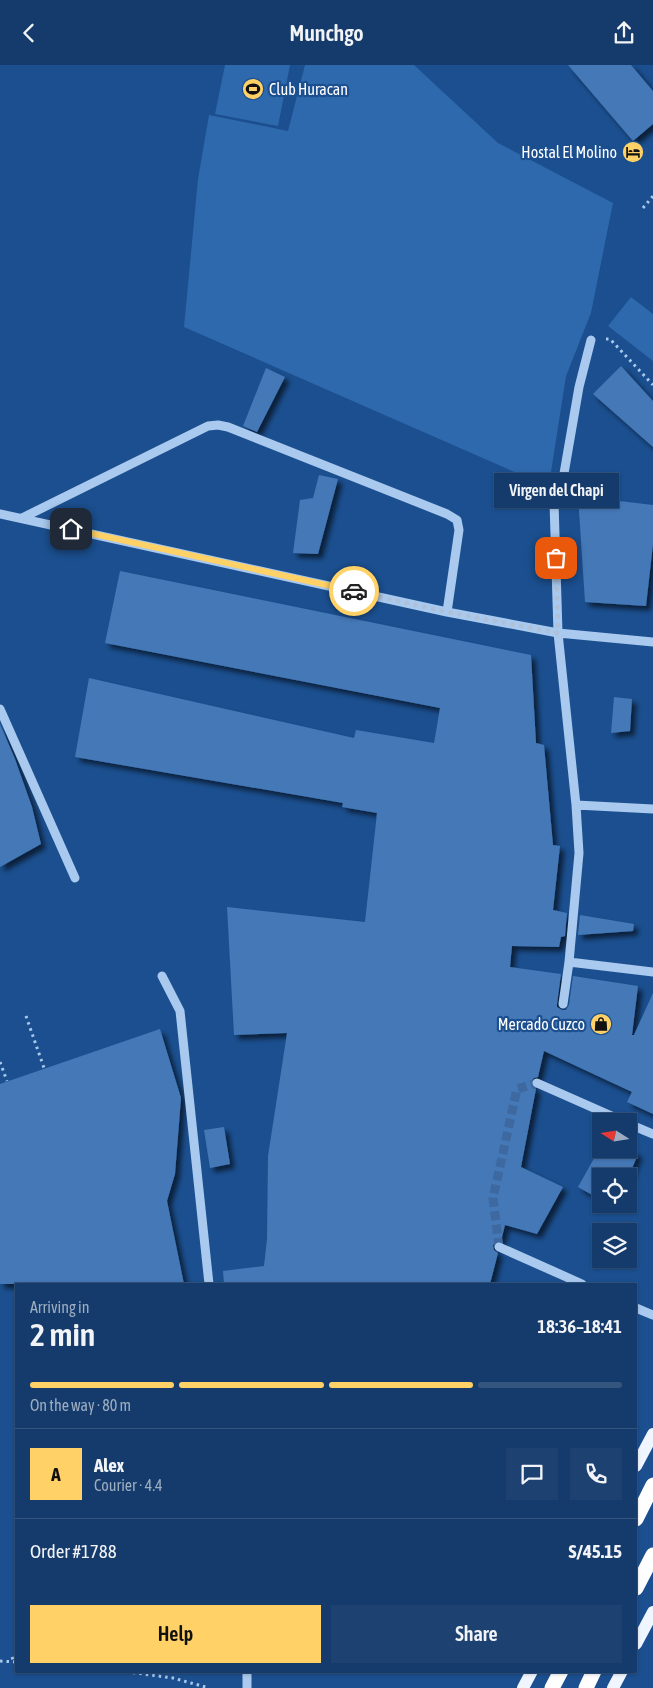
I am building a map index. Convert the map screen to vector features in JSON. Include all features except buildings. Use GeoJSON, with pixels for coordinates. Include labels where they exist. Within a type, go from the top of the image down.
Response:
{"type":"FeatureCollection","features":[{"type":"Feature","properties":{"kind":"highway"},"geometry":{"type":"LineString","coordinates":[[637,1517],[653,1485]]}},
{"type":"Feature","properties":{"kind":"highway"},"geometry":{"type":"LineString","coordinates":[[637,1586],[653,1555]]}},
{"type":"Feature","properties":{"kind":"highway"},"geometry":{"type":"LineString","coordinates":[[552,1688],[560,1673]]}},
{"type":"Feature","properties":{"kind":"highway"},"geometry":{"type":"LineString","coordinates":[[586,1688],[593,1673]]}},
{"type":"Feature","properties":{"kind":"main road"},"geometry":{"type":"LineString","coordinates":[[637,1464],[653,1434]]}},
{"type":"Feature","properties":{"kind":"main road"},"geometry":{"type":"LineString","coordinates":[[637,1642],[653,1612]]}},
{"type":"Feature","properties":{"kind":"main road"},"geometry":{"type":"LineString","coordinates":[[523,1688],[531,1673]]}},
{"type":"Feature","properties":{"kind":"main road"},"geometry":{"type":"LineString","coordinates":[[613,1688],[621,1673]]}},
{"type":"Feature","properties":{"kind":"street"},"geometry":{"type":"LineString","coordinates":[[563,1004],[569,962],[579,853],[576,805],[558,633],[554,502],[562,485],[579,387],[591,340]]}},
{"type":"Feature","properties":{"kind":"street"},"geometry":{"type":"LineString","coordinates":[[22,518],[208,427],[218,425],[228,427],[438,510],[457,520],[459,530],[447,612]]}},
{"type":"Feature","properties":{"kind":"street"},"geometry":{"type":"LineString","coordinates":[[0,514],[447,612],[558,633],[653,642]]}},
{"type":"Feature","properties":{"kind":"street"},"geometry":{"type":"LineString","coordinates":[[0,709],[75,878]]}},
{"type":"Feature","properties":{"kind":"street"},"geometry":{"type":"LineString","coordinates":[[576,805],[653,809]]}},
{"type":"Feature","properties":{"kind":"street"},"geometry":{"type":"LineString","coordinates":[[569,962],[653,972]]}},
{"type":"Feature","properties":{"kind":"street"},"geometry":{"type":"LineString","coordinates":[[162,976],[180,1011],[209,1283]]}},
{"type":"Feature","properties":{"kind":"street"},"geometry":{"type":"LineString","coordinates":[[537,1083],[605,1113]]}},
{"type":"Feature","properties":{"kind":"street"},"geometry":{"type":"LineString","coordinates":[[638,1128],[653,1134]]}},
{"type":"Feature","properties":{"kind":"street"},"geometry":{"type":"LineString","coordinates":[[499,1247],[580,1283]]}},
{"type":"Feature","properties":{"kind":"street"},"geometry":{"type":"LineString","coordinates":[[637,1308],[653,1315]]}},
{"type":"Feature","properties":{"kind":"street"},"geometry":{"type":"LineString","coordinates":[[247,1673],[248,1688]]}},
{"type":"Feature","properties":{"kind":"path"},"geometry":{"type":"LineString","coordinates":[[643,208],[653,196]]}},
{"type":"Feature","properties":{"kind":"path"},"geometry":{"type":"LineString","coordinates":[[591,340],[610,339],[653,385]]}},
{"type":"Feature","properties":{"kind":"path"},"geometry":{"type":"LineString","coordinates":[[26,1015],[44,1068]]}},
{"type":"Feature","properties":{"kind":"path"},"geometry":{"type":"LineString","coordinates":[[0,1062],[7,1081]]}},
{"type":"Feature","properties":{"kind":"path"},"geometry":{"type":"LineString","coordinates":[[12,1657],[15,1662]]}},
{"type":"Feature","properties":{"kind":"path"},"geometry":{"type":"LineString","coordinates":[[0,1661],[15,1662]]}},
{"type":"Feature","properties":{"kind":"path"},"geometry":{"type":"LineString","coordinates":[[140,1673],[173,1677],[209,1688]]}},
{"type":"Feature","properties":{"kind":"shaded area","name":"Club Huracan"},"geometry":{"type":"Polygon","coordinates":[[[225,65],[290,65],[278,126],[215,114],[225,65]]]}},
{"type":"Feature","properties":{"kind":"shaded area"},"geometry":{"type":"Polygon","coordinates":[[[305,65],[414,65],[498,143],[613,203],[591,313],[566,376],[551,472],[535,481],[184,327],[198,179],[209,115],[288,131],[305,65]]]}},
{"type":"Feature","properties":{"kind":"shaded area"},"geometry":{"type":"Polygon","coordinates":[[[631,297],[653,314],[653,361],[608,326],[631,297]]]}},
{"type":"Feature","properties":{"kind":"tunnel"},"geometry":{"type":"LineString","coordinates":[[499,1247],[493,1198],[517,1089],[537,1083]]}},
{"type":"Feature","properties":{"kind":"way so far"},"geometry":{"type":"LineString","coordinates":[[354,591],[447,612],[558,633],[556,558]]}},
{"type":"Feature","properties":{"kind":"place","name":"Club Huracan"},"geometry":{"type":"Point","coordinates":[253,89]}},
{"type":"Feature","properties":{"kind":"place","name":"Hostal El Molino"},"geometry":{"type":"Point","coordinates":[633,152]}},
{"type":"Feature","properties":{"kind":"place","name":"Virgen del Chapi"},"geometry":{"type":"Point","coordinates":[556,558]}},
{"type":"Feature","properties":{"kind":"place","name":"Mercado Cuzco"},"geometry":{"type":"Point","coordinates":[601,1024]}},
{"type":"Feature","properties":{"kind":"route"},"geometry":{"type":"LineString","coordinates":[[71,529],[354,591]]}}]}
